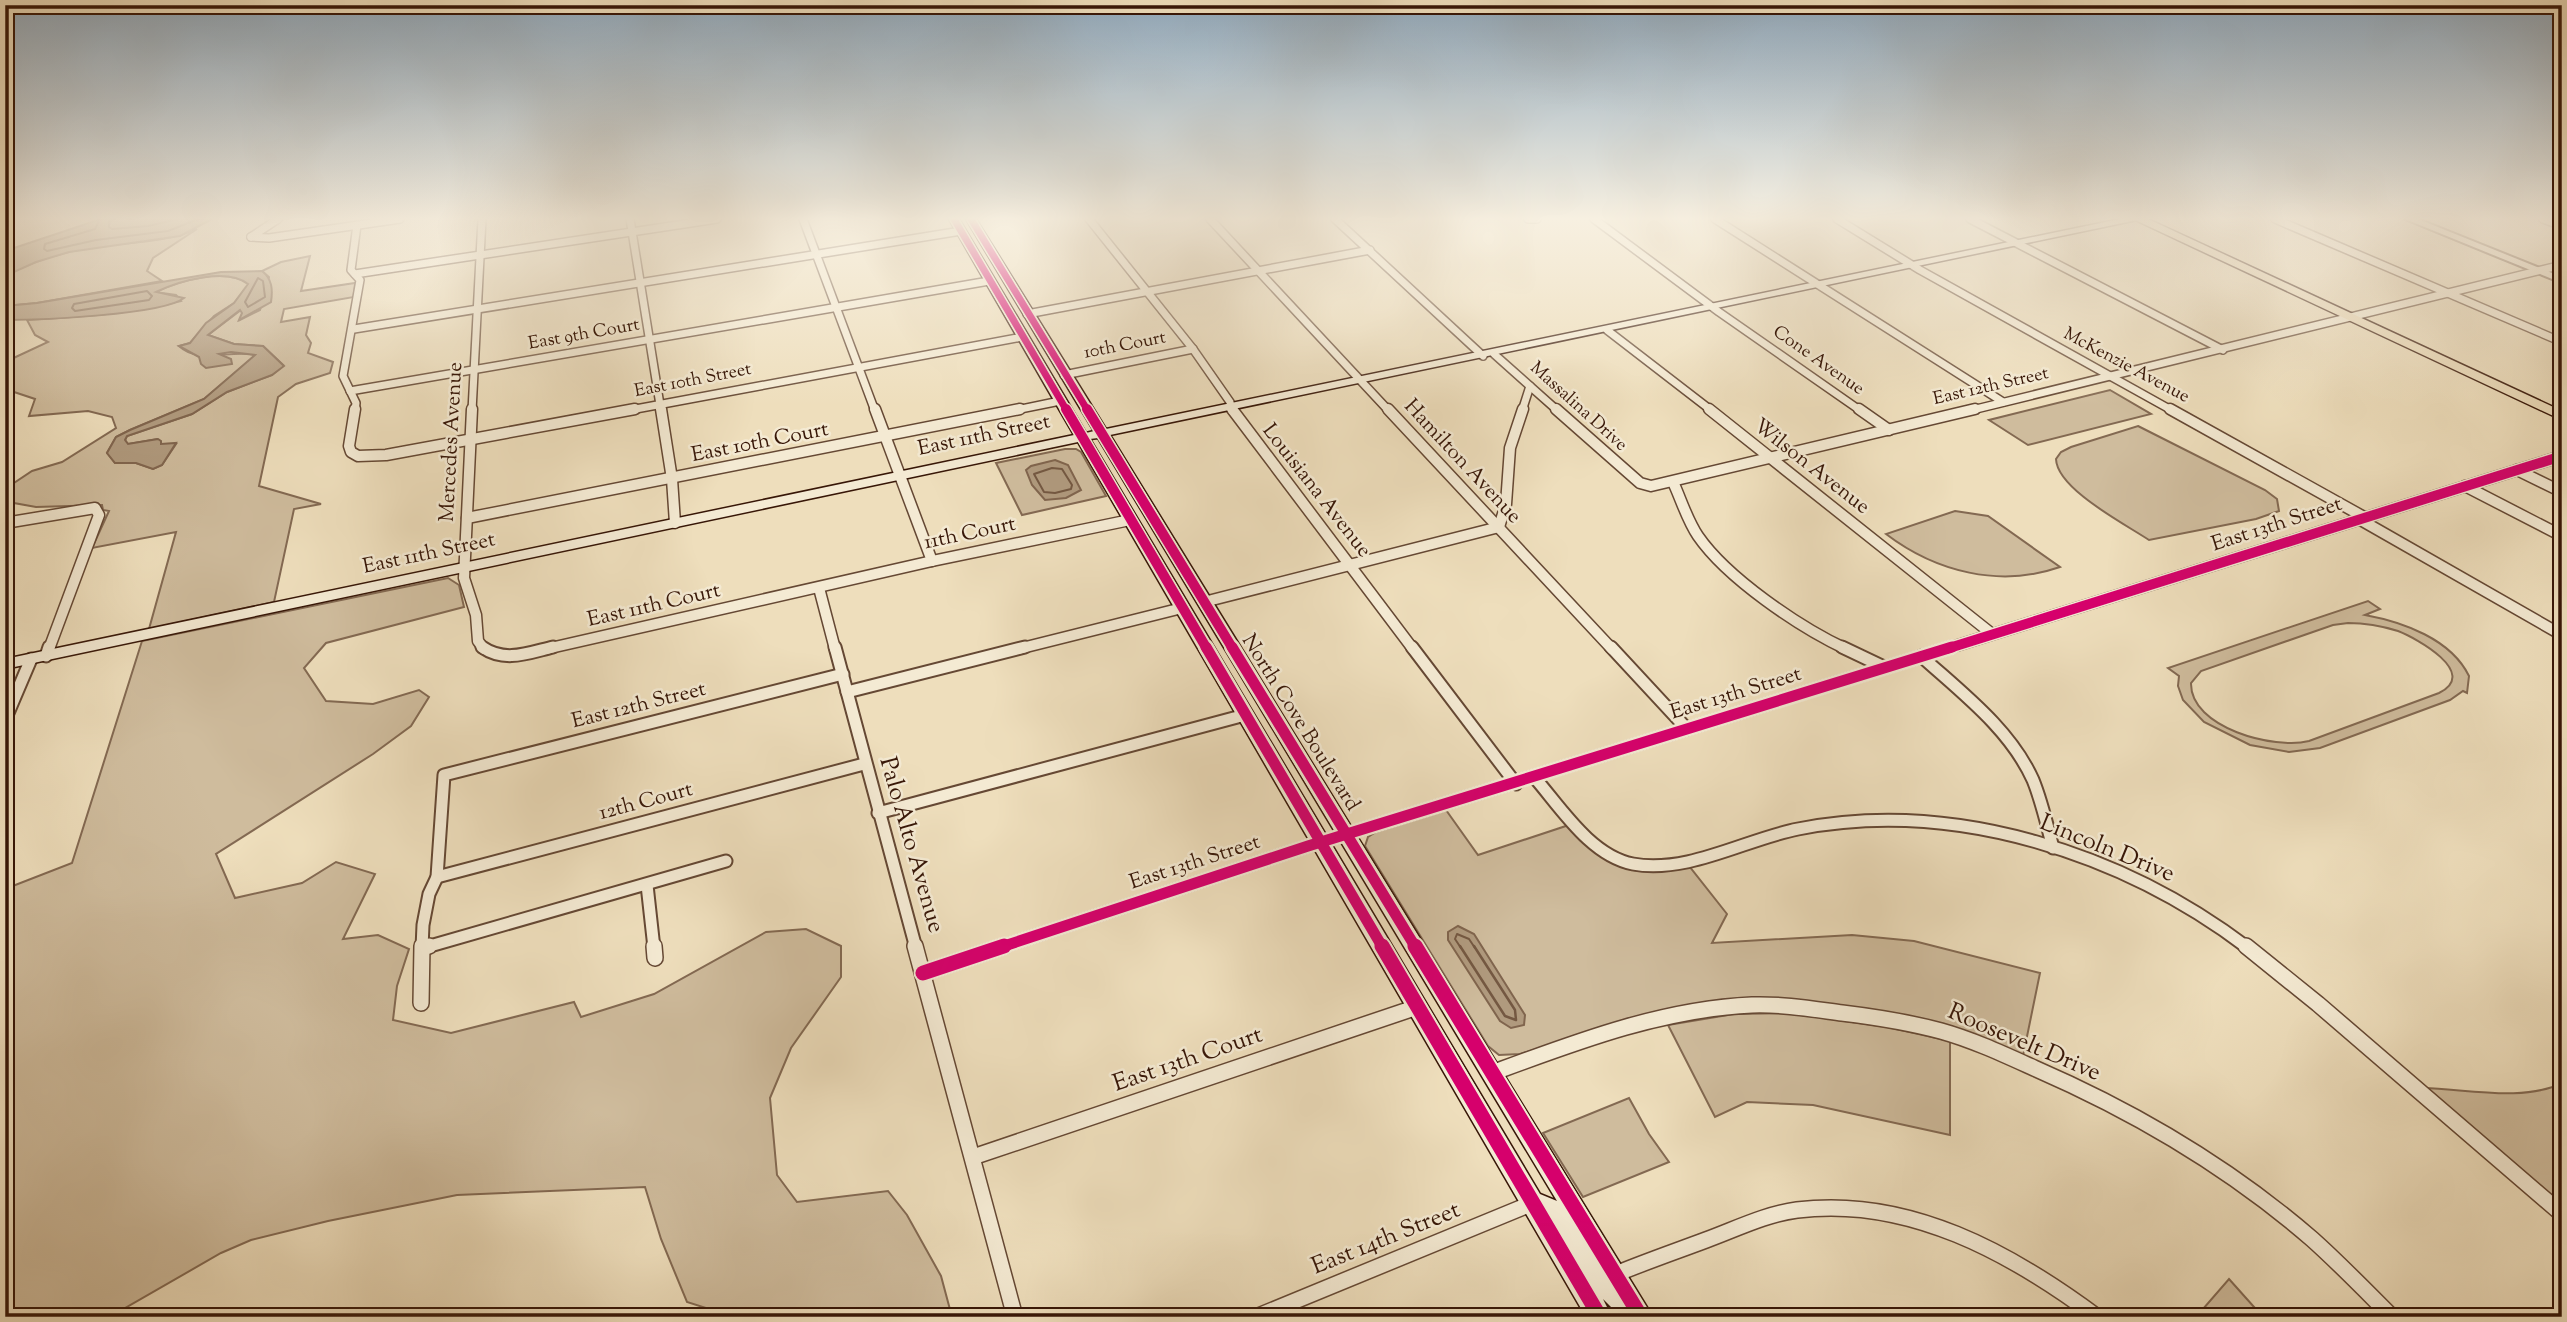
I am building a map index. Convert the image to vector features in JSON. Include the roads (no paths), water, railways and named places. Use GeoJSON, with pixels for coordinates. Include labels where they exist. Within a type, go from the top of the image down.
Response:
{"type":"FeatureCollection","features":[{"type":"Feature","properties":{"kind":"main road"},"geometry":{"type":"LineString","coordinates":[[989,281],[999,285],[1011,306],[1027,314]]}},
{"type":"Feature","properties":{"kind":"main road","name":"North Cove Boulevard"},"geometry":{"type":"LineString","coordinates":[[989,281],[1600,1317]]}},
{"type":"Feature","properties":{"kind":"main road","name":"North Cove Boulevard"},"geometry":{"type":"LineString","coordinates":[[1007,281],[1492,1073],[1609,1277]]}},
{"type":"Feature","properties":{"kind":"main road","name":"East 11th Street"},"geometry":{"type":"LineString","coordinates":[[5,664],[898,475],[1362,382],[1845,281]]}},
{"type":"Feature","properties":{"kind":"main road"},"geometry":{"type":"LineString","coordinates":[[2270,281],[2562,416]]}},
{"type":"Feature","properties":{"kind":"main road"},"geometry":{"type":"LineString","coordinates":[[1533,1203],[1548,1207],[1562,1219],[1640,1317]]}},
{"type":"Feature","properties":{"kind":"street"},"geometry":{"type":"LineString","coordinates":[[350,391],[343,376],[354,329],[360,281]]}},
{"type":"Feature","properties":{"kind":"street","name":"Mercedes Avenue"},"geometry":{"type":"LineString","coordinates":[[480,281],[464,569],[469,600],[476,615],[478,641],[482,648],[496,656]]}},
{"type":"Feature","properties":{"kind":"street"},"geometry":{"type":"LineString","coordinates":[[354,329],[655,281]]}},
{"type":"Feature","properties":{"kind":"street"},"geometry":{"type":"LineString","coordinates":[[825,281],[932,561]]}},
{"type":"Feature","properties":{"kind":"street","name":"East 9th Court"},"geometry":{"type":"LineString","coordinates":[[350,391],[989,281]]}},
{"type":"Feature","properties":{"kind":"street","name":"Louisiana Avenue"},"geometry":{"type":"LineString","coordinates":[[1136,281],[1193,349],[1232,408],[1233,414],[1516,784]]}},
{"type":"Feature","properties":{"kind":"street"},"geometry":{"type":"LineString","coordinates":[[1027,314],[1204,281]]}},
{"type":"Feature","properties":{"kind":"street","name":"Hamilton Avenue"},"geometry":{"type":"LineString","coordinates":[[1269,281],[1688,729]]}},
{"type":"Feature","properties":{"kind":"street","name":"Massalina Drive"},"geometry":{"type":"LineString","coordinates":[[1405,281],[1640,483]]}},
{"type":"Feature","properties":{"kind":"street","name":"Cone Avenue"},"geometry":{"type":"LineString","coordinates":[[1676,281],[1889,430]]}},
{"type":"Feature","properties":{"kind":"street"},"geometry":{"type":"LineString","coordinates":[[1812,281],[2003,402]]}},
{"type":"Feature","properties":{"kind":"street","name":"McKenzie Avenue"},"geometry":{"type":"LineString","coordinates":[[1940,281],[2137,389],[2562,635]]}},
{"type":"Feature","properties":{"kind":"street"},"geometry":{"type":"LineString","coordinates":[[2088,281],[2223,351]]}},
{"type":"Feature","properties":{"kind":"street"},"geometry":{"type":"LineString","coordinates":[[2419,281],[2562,342]]}},
{"type":"Feature","properties":{"kind":"street","name":"East 12th Street"},"geometry":{"type":"LineString","coordinates":[[1640,483],[1651,486],[1673,482],[2223,351],[2498,281]]}},
{"type":"Feature","properties":{"kind":"street"},"geometry":{"type":"LineString","coordinates":[[641,283],[672,478],[675,523]]}},
{"type":"Feature","properties":{"kind":"street","name":"Wilson Avenue"},"geometry":{"type":"LineString","coordinates":[[1607,330],[1773,458],[1992,634]]}},
{"type":"Feature","properties":{"kind":"street","name":"East 10th Street"},"geometry":{"type":"LineString","coordinates":[[350,391],[356,403],[349,446],[351,452],[358,456],[370,457],[1021,337]]}},
{"type":"Feature","properties":{"kind":"street","name":"10th Court"},"geometry":{"type":"LineString","coordinates":[[1064,375],[1193,349]]}},
{"type":"Feature","properties":{"kind":"street"},"geometry":{"type":"LineString","coordinates":[[1204,602],[1499,527],[1506,504],[1510,448],[1530,386]]}},
{"type":"Feature","properties":{"kind":"street","name":"East 10th Court"},"geometry":{"type":"LineString","coordinates":[[467,518],[1060,401]]}},
{"type":"Feature","properties":{"kind":"street","name":"East 13th Street"},"geometry":{"type":"LineString","coordinates":[[923,973],[1320,843],[2562,456]]}},
{"type":"Feature","properties":{"kind":"street"},"geometry":{"type":"LineString","coordinates":[[2517,470],[2562,492]]}},
{"type":"Feature","properties":{"kind":"street"},"geometry":{"type":"LineString","coordinates":[[1673,482],[1697,535],[1722,562],[1780,612],[1841,647],[1884,667]]}},
{"type":"Feature","properties":{"kind":"street"},"geometry":{"type":"LineString","coordinates":[[2465,486],[2562,536]]}},
{"type":"Feature","properties":{"kind":"street"},"geometry":{"type":"LineString","coordinates":[[5,523],[95,509],[99,515],[39,657],[5,720]]}},
{"type":"Feature","properties":{"kind":"street","name":"11th Court"},"geometry":{"type":"LineString","coordinates":[[819,588],[932,561],[1130,520]]}},
{"type":"Feature","properties":{"kind":"street","name":"East 11th Court"},"geometry":{"type":"LineString","coordinates":[[496,656],[520,655],[819,588]]}},
{"type":"Feature","properties":{"kind":"street","name":"Palo Alto Avenue"},"geometry":{"type":"LineString","coordinates":[[819,588],[864,764],[1016,1317]]}},
{"type":"Feature","properties":{"kind":"street"},"geometry":{"type":"LineString","coordinates":[[847,692],[1182,608]]}},
{"type":"Feature","properties":{"kind":"street"},"geometry":{"type":"LineString","coordinates":[[1921,656],[2008,740],[2028,771],[2036,790],[2053,848]]}},
{"type":"Feature","properties":{"kind":"street","name":"East 12th Street"},"geometry":{"type":"LineString","coordinates":[[437,877],[444,775],[843,674]]}},
{"type":"Feature","properties":{"kind":"street"},"geometry":{"type":"LineString","coordinates":[[878,813],[1245,715]]}},
{"type":"Feature","properties":{"kind":"street","name":"12th Court"},"geometry":{"type":"LineString","coordinates":[[437,877],[864,764]]}},
{"type":"Feature","properties":{"kind":"street","name":"Lincoln Drive"},"geometry":{"type":"LineString","coordinates":[[1535,778],[1588,838],[1632,864],[1667,865],[1780,832],[1829,822],[1877,818],[1934,822],[1992,832],[2053,848],[2161,892],[2249,949],[2329,1013],[2562,1214]]}},
{"type":"Feature","properties":{"kind":"street"},"geometry":{"type":"LineString","coordinates":[[423,948],[647,886],[726,861]]}},
{"type":"Feature","properties":{"kind":"street"},"geometry":{"type":"LineString","coordinates":[[421,1003],[429,894],[437,877]]}},
{"type":"Feature","properties":{"kind":"street"},"geometry":{"type":"LineString","coordinates":[[647,886],[655,958]]}},
{"type":"Feature","properties":{"kind":"street","name":"Roosevelt Drive"},"geometry":{"type":"LineString","coordinates":[[1492,1073],[1594,1037],[1661,1018],[1721,1007],[1754,1004],[1785,1007],[1926,1028],[1995,1050],[2056,1077],[2142,1122],[2202,1159],[2299,1228],[2335,1259],[2392,1317]]}},
{"type":"Feature","properties":{"kind":"street","name":"East 13th Court"},"geometry":{"type":"LineString","coordinates":[[973,1157],[1417,1007]]}},
{"type":"Feature","properties":{"kind":"street","name":"East 14th Street"},"geometry":{"type":"LineString","coordinates":[[1256,1317],[1533,1203]]}},
{"type":"Feature","properties":{"kind":"street"},"geometry":{"type":"LineString","coordinates":[[1609,1277],[1771,1216],[1799,1209],[1848,1208],[1910,1219],[1976,1242],[2031,1271],[2097,1317]]}},
{"type":"Feature","properties":{"kind":"water"},"geometry":{"type":"Polygon","coordinates":[[[169,281],[191,281],[156,292],[184,298],[152,309],[5,320],[5,306],[169,281]]]}},
{"type":"Feature","properties":{"kind":"water"},"geometry":{"type":"Polygon","coordinates":[[[242,281],[269,281],[271,302],[239,320],[242,313],[240,310],[208,335],[234,344],[263,346],[284,366],[272,375],[227,392],[192,414],[127,436],[125,440],[128,444],[158,439],[161,444],[176,443],[162,465],[153,469],[136,463],[115,463],[107,453],[116,437],[204,399],[255,355],[231,352],[219,354],[231,359],[232,364],[206,368],[199,357],[179,346],[190,343],[206,323],[234,303],[248,284],[242,281]]]}},
{"type":"Feature","properties":{"kind":"water"},"geometry":{"type":"Polygon","coordinates":[[[1055,460],[1068,465],[1081,490],[1066,498],[1045,500],[1032,485],[1026,470],[1031,466],[1055,460]]]}},
{"type":"Feature","properties":{"kind":"water"},"geometry":{"type":"Polygon","coordinates":[[[1458,926],[1474,934],[1525,1015],[1524,1025],[1511,1028],[1500,1021],[1448,940],[1448,932],[1458,926]]]}}]}
